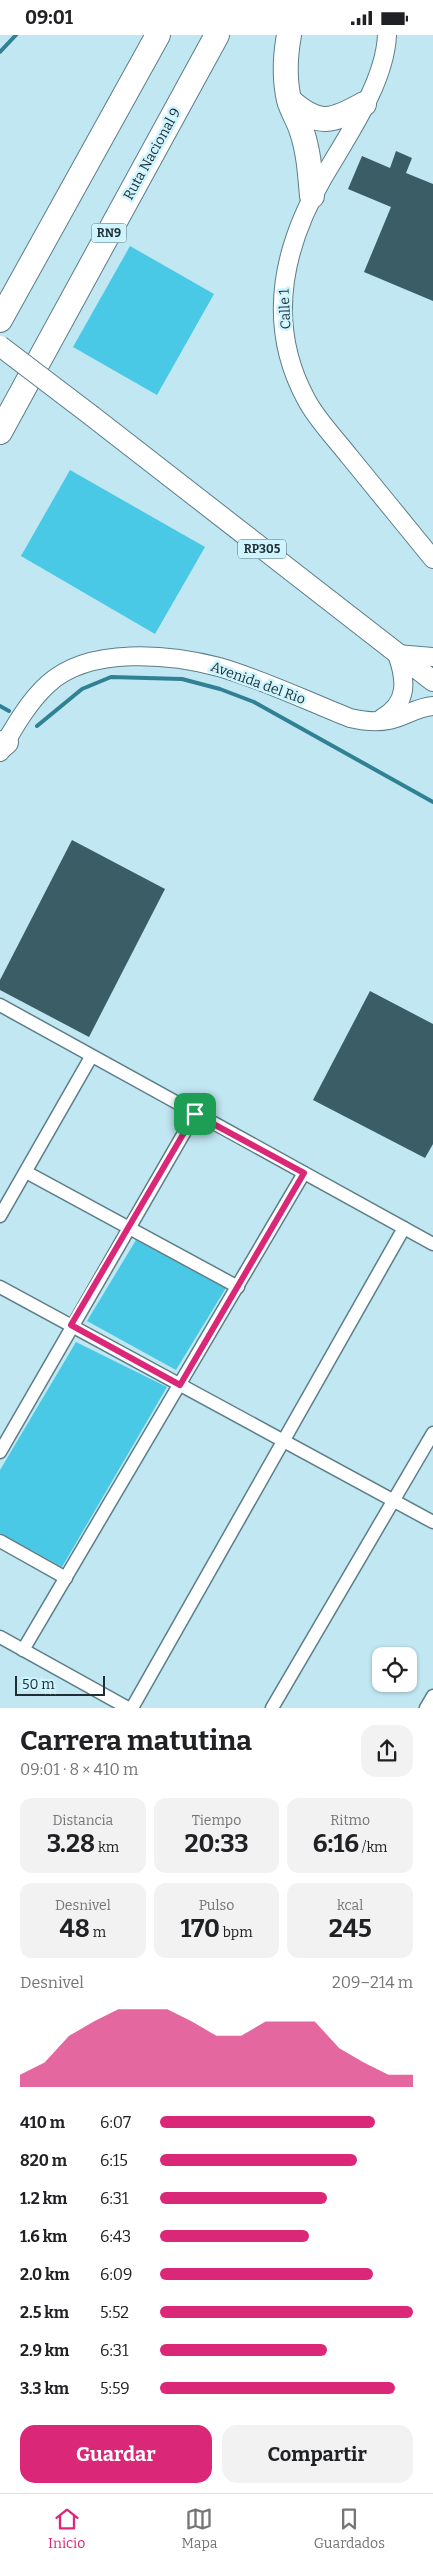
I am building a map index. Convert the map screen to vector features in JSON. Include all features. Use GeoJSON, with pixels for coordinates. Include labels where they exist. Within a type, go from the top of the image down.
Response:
{"type":"FeatureCollection","features":[{"type":"Feature","properties":{"kind":"highway"},"geometry":{"type":"LineString","coordinates":[[0,320],[158,35]]}},
{"type":"Feature","properties":{"kind":"highway","name":"Ruta Nacional 9"},"geometry":{"type":"LineString","coordinates":[[0,432],[218,35]]}},
{"type":"Feature","properties":{"kind":"highway"},"geometry":{"type":"LineString","coordinates":[[289,35],[286,55],[290,101],[302,131],[309,158],[312,196]]}},
{"type":"Feature","properties":{"kind":"highway"},"geometry":{"type":"LineString","coordinates":[[290,101],[311,116],[327,119],[339,118],[364,104]]}},
{"type":"Feature","properties":{"kind":"main road","name":"RP305"},"geometry":{"type":"LineString","coordinates":[[0,346],[433,681]]}},
{"type":"Feature","properties":{"kind":"street","name":"Calle 1"},"geometry":{"type":"LineString","coordinates":[[387,35],[380,71],[364,104],[312,196],[291,245],[284,280],[284,326],[290,358],[298,381],[315,414],[433,559]]}},
{"type":"Feature","properties":{"kind":"street"},"geometry":{"type":"LineString","coordinates":[[370,723],[392,711],[403,693],[404,672],[397,654],[433,657]]}},
{"type":"Feature","properties":{"kind":"street","name":"Avenida del Rio"},"geometry":{"type":"LineString","coordinates":[[2,747],[31,702],[48,683],[72,668],[96,660],[123,657],[175,659],[221,668],[350,719],[370,723],[390,720],[418,709],[433,706]]}},
{"type":"Feature","properties":{"kind":"street"},"geometry":{"type":"LineString","coordinates":[[0,1005],[91,1057],[433,1244]]}},
{"type":"Feature","properties":{"kind":"street"},"geometry":{"type":"LineString","coordinates":[[0,1216],[91,1057]]}},
{"type":"Feature","properties":{"kind":"street"},"geometry":{"type":"LineString","coordinates":[[0,1452],[71,1325],[195,1114]]}},
{"type":"Feature","properties":{"kind":"street"},"geometry":{"type":"LineString","coordinates":[[26,1172],[238,1287]]}},
{"type":"Feature","properties":{"kind":"street"},"geometry":{"type":"LineString","coordinates":[[23,1650],[304,1173]]}},
{"type":"Feature","properties":{"kind":"street"},"geometry":{"type":"LineString","coordinates":[[132,1708],[404,1228]]}},
{"type":"Feature","properties":{"kind":"street"},"geometry":{"type":"LineString","coordinates":[[0,1287],[433,1522]]}},
{"type":"Feature","properties":{"kind":"street"},"geometry":{"type":"LineString","coordinates":[[272,1708],[433,1433]]}},
{"type":"Feature","properties":{"kind":"street"},"geometry":{"type":"LineString","coordinates":[[0,1541],[66,1578]]}},
{"type":"Feature","properties":{"kind":"street"},"geometry":{"type":"LineString","coordinates":[[0,1637],[128,1708]]}},
{"type":"Feature","properties":{"kind":"street"},"geometry":{"type":"LineString","coordinates":[[426,1708],[433,1696]]}},
{"type":"Feature","properties":{"kind":"shaded area"},"geometry":{"type":"Polygon","coordinates":[[[130,246],[214,294],[157,395],[73,347],[130,246]]]}},
{"type":"Feature","properties":{"kind":"shaded area"},"geometry":{"type":"Polygon","coordinates":[[[70,470],[205,547],[155,634],[21,556],[70,470]]]}},
{"type":"Feature","properties":{"kind":"shaded area"},"geometry":{"type":"Polygon","coordinates":[[[136,1240],[226,1288],[176,1370],[87,1321],[136,1240]]]}},
{"type":"Feature","properties":{"kind":"shaded area"},"geometry":{"type":"Polygon","coordinates":[[[76,1342],[167,1387],[62,1567],[0,1533],[0,1470],[76,1342]]]}},
{"type":"Feature","properties":{"kind":"building"},"geometry":{"type":"Polygon","coordinates":[[[396,151],[412,158],[406,173],[433,184],[433,301],[364,272],[391,207],[348,189],[362,156],[390,168],[396,151]]]}},
{"type":"Feature","properties":{"kind":"building"},"geometry":{"type":"Polygon","coordinates":[[[72,840],[165,889],[89,1037],[0,990],[0,980],[72,840]]]}},
{"type":"Feature","properties":{"kind":"building"},"geometry":{"type":"Polygon","coordinates":[[[370,991],[433,1024],[433,1144],[425,1158],[313,1100],[370,991]]]}},
{"type":"Feature","properties":{"kind":"waterway"},"geometry":{"type":"LineString","coordinates":[[0,52],[16,35]]}},
{"type":"Feature","properties":{"kind":"waterway"},"geometry":{"type":"LineString","coordinates":[[37,726],[82,689],[111,677],[182,679],[220,689],[254,702],[433,802]]}},
{"type":"Feature","properties":{"kind":"waterway"},"geometry":{"type":"LineString","coordinates":[[0,706],[9,711]]}},
{"type":"Feature","properties":{"kind":"route"},"geometry":{"type":"LineString","coordinates":[[195,1114],[304,1173],[180,1385],[71,1325],[195,1114]]}}]}
